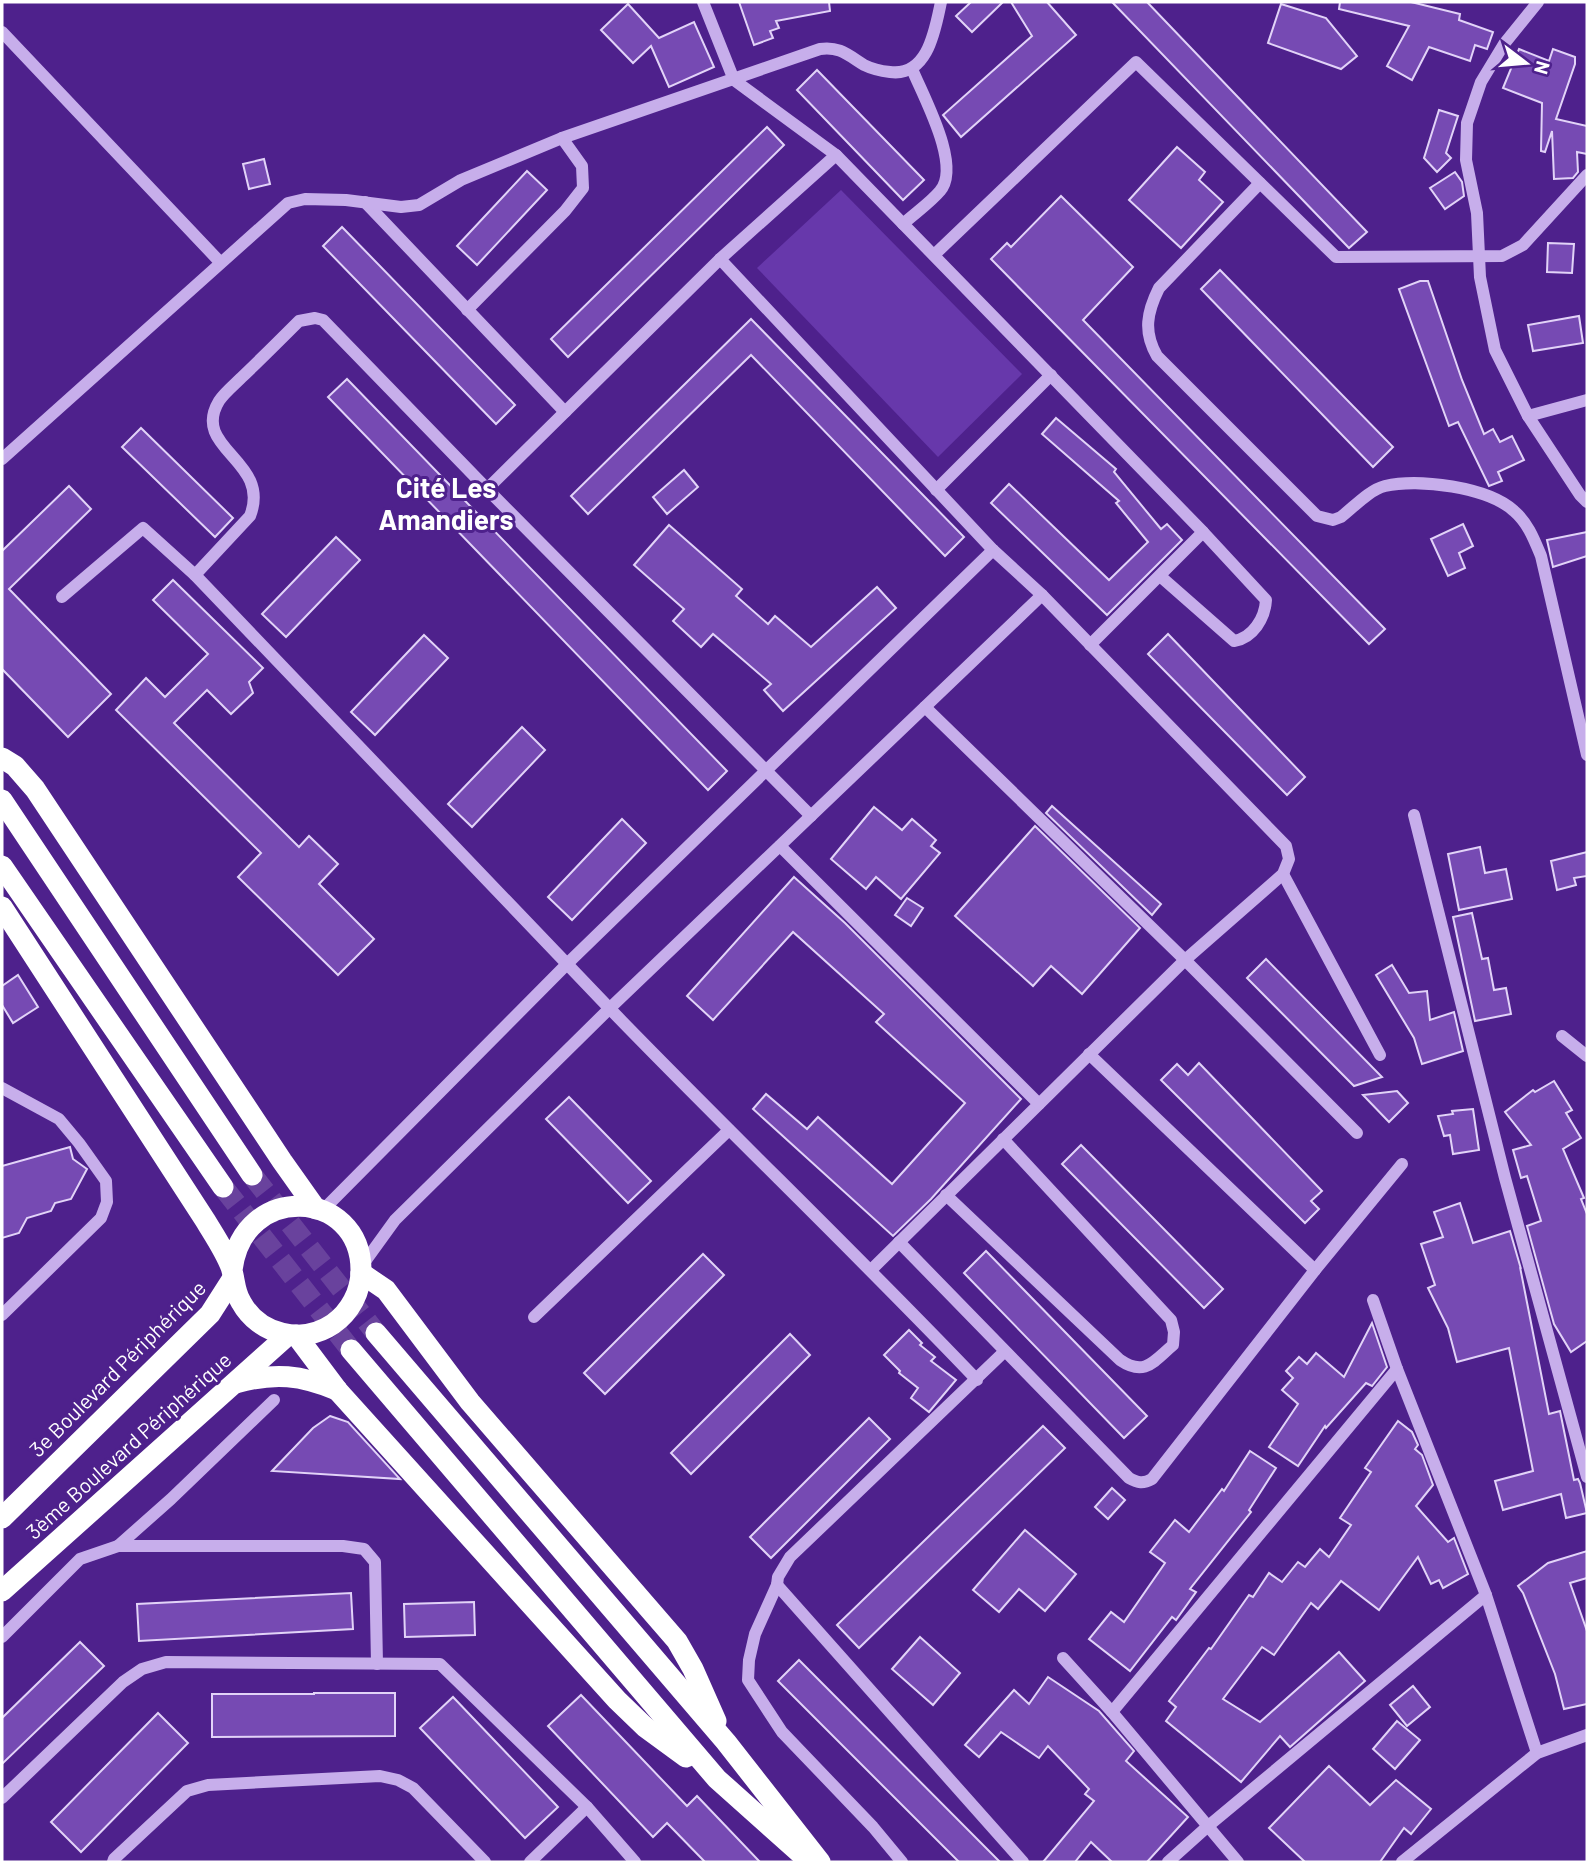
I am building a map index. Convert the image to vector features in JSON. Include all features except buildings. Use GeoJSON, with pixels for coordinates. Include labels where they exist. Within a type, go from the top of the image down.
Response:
{"type":"FeatureCollection","features":[{"type":"Feature","properties":{"kind":"highway"},"geometry":{"type":"LineString","coordinates":[[2,758],[15,766],[35,789],[282,1161],[319,1210],[347,1229],[357,1247],[361,1270],[356,1297],[341,1317],[321,1331],[292,1335],[265,1327],[247,1312],[235,1290],[232,1274],[205,1220],[2,907]]}},
{"type":"Feature","properties":{"kind":"highway"},"geometry":{"type":"LineString","coordinates":[[2,800],[252,1175]]}},
{"type":"Feature","properties":{"kind":"highway"},"geometry":{"type":"LineString","coordinates":[[2,866],[223,1187]]}},
{"type":"Feature","properties":{"kind":"highway"},"geometry":{"type":"LineString","coordinates":[[232,1274],[234,1255],[240,1240],[259,1218],[287,1206],[319,1210]]}},
{"type":"Feature","properties":{"kind":"highway"},"geometry":{"type":"LineString","coordinates":[[205,1220],[212,1238],[217,1276],[210,1314]]}},
{"type":"Feature","properties":{"kind":"highway"},"geometry":{"type":"LineString","coordinates":[[361,1270],[386,1290],[470,1402],[677,1641],[693,1669],[726,1742]]}},
{"type":"Feature","properties":{"kind":"highway","name":"3e Boulevard Périphérique"},"geometry":{"type":"LineString","coordinates":[[2,1518],[210,1314],[232,1274]]}},
{"type":"Feature","properties":{"kind":"highway"},"geometry":{"type":"LineString","coordinates":[[376,1332],[726,1742],[820,1862]]}},
{"type":"Feature","properties":{"kind":"highway"},"geometry":{"type":"LineString","coordinates":[[292,1335],[338,1391],[630,1714],[717,1779],[810,1862]]}},
{"type":"Feature","properties":{"kind":"highway","name":"3ème Boulevard Périphérique"},"geometry":{"type":"LineString","coordinates":[[2,1591],[231,1385],[292,1335]]}},
{"type":"Feature","properties":{"kind":"highway"},"geometry":{"type":"LineString","coordinates":[[351,1350],[717,1779]]}},
{"type":"Feature","properties":{"kind":"highway"},"geometry":{"type":"LineString","coordinates":[[231,1385],[258,1377],[285,1375],[313,1380],[338,1391]]}},
{"type":"Feature","properties":{"kind":"street"},"geometry":{"type":"LineString","coordinates":[[703,2],[734,80],[836,155],[1203,532],[1266,600],[1265,614],[1245,639],[1234,641],[1160,576]]}},
{"type":"Feature","properties":{"kind":"street"},"geometry":{"type":"LineString","coordinates":[[2,459],[288,203],[305,199],[365,202],[385,206],[419,205],[461,180],[562,138],[830,47],[880,71],[899,73],[912,69],[932,42],[941,2]]}},
{"type":"Feature","properties":{"kind":"street"},"geometry":{"type":"LineString","coordinates":[[1538,2],[1504,44],[1481,82],[1467,123],[1466,160],[1477,213],[1480,277],[1495,351],[1528,416],[1587,502]]}},
{"type":"Feature","properties":{"kind":"street"},"geometry":{"type":"LineString","coordinates":[[2,32],[220,262]]}},
{"type":"Feature","properties":{"kind":"street"},"geometry":{"type":"LineString","coordinates":[[934,255],[1136,62],[1336,257],[1502,256],[1523,245],[1587,175]]}},
{"type":"Feature","properties":{"kind":"street"},"geometry":{"type":"LineString","coordinates":[[903,224],[942,190],[948,173],[946,154],[912,69]]}},
{"type":"Feature","properties":{"kind":"street"},"geometry":{"type":"LineString","coordinates":[[467,310],[565,211],[583,188],[582,166],[562,138]]}},
{"type":"Feature","properties":{"kind":"street"},"geometry":{"type":"LineString","coordinates":[[487,489],[720,259],[836,155]]}},
{"type":"Feature","properties":{"kind":"street"},"geometry":{"type":"LineString","coordinates":[[1260,183],[1159,288],[1151,305],[1147,325],[1150,342],[1157,356],[1317,516],[1334,520],[1341,517],[1383,486],[1427,484],[1484,494],[1502,501],[1512,509],[1533,534],[1541,556],[1587,755]]}},
{"type":"Feature","properties":{"kind":"street"},"geometry":{"type":"LineString","coordinates":[[365,202],[565,412]]}},
{"type":"Feature","properties":{"kind":"street"},"geometry":{"type":"LineString","coordinates":[[720,259],[993,550],[1042,595],[1286,846],[1289,859],[1283,874],[1185,960],[872,1269]]}},
{"type":"Feature","properties":{"kind":"street"},"geometry":{"type":"LineString","coordinates":[[195,575],[250,516],[254,506],[255,495],[248,473],[219,441],[213,420],[215,410],[220,400],[299,321],[315,318],[328,325],[811,816]]}},
{"type":"Feature","properties":{"kind":"street"},"geometry":{"type":"LineString","coordinates":[[936,490],[1051,375]]}},
{"type":"Feature","properties":{"kind":"street"},"geometry":{"type":"LineString","coordinates":[[1528,416],[1587,400]]}},
{"type":"Feature","properties":{"kind":"street"},"geometry":{"type":"LineString","coordinates":[[62,597],[143,528],[195,575],[610,1009],[872,1269],[977,1380]]}},
{"type":"Feature","properties":{"kind":"street"},"geometry":{"type":"LineString","coordinates":[[1090,645],[1203,532]]}},
{"type":"Feature","properties":{"kind":"street"},"geometry":{"type":"LineString","coordinates":[[319,1210],[568,963],[993,550]]}},
{"type":"Feature","properties":{"kind":"street"},"geometry":{"type":"LineString","coordinates":[[361,1270],[395,1220],[610,1009],[1042,595]]}},
{"type":"Feature","properties":{"kind":"street"},"geometry":{"type":"LineString","coordinates":[[925,706],[1185,960],[1357,1133]]}},
{"type":"Feature","properties":{"kind":"street"},"geometry":{"type":"LineString","coordinates":[[1414,815],[1505,1178],[1587,1477]]}},
{"type":"Feature","properties":{"kind":"street"},"geometry":{"type":"LineString","coordinates":[[780,846],[1039,1104]]}},
{"type":"Feature","properties":{"kind":"street"},"geometry":{"type":"LineString","coordinates":[[1283,874],[1380,1055]]}},
{"type":"Feature","properties":{"kind":"street"},"geometry":{"type":"LineString","coordinates":[[1562,1036],[1587,1056]]}},
{"type":"Feature","properties":{"kind":"street"},"geometry":{"type":"LineString","coordinates":[[1089,1054],[1315,1270]]}},
{"type":"Feature","properties":{"kind":"street"},"geometry":{"type":"LineString","coordinates":[[2,1088],[59,1119],[106,1181],[107,1202],[101,1218],[2,1315]]}},
{"type":"Feature","properties":{"kind":"street"},"geometry":{"type":"LineString","coordinates":[[534,1317],[729,1130]]}},
{"type":"Feature","properties":{"kind":"street"},"geometry":{"type":"LineString","coordinates":[[946,1195],[1132,1368],[1146,1367],[1173,1345],[1171,1320],[1003,1139]]}},
{"type":"Feature","properties":{"kind":"street"},"geometry":{"type":"LineString","coordinates":[[899,1242],[1129,1478],[1145,1483],[1152,1479],[1315,1270],[1402,1164]]}},
{"type":"Feature","properties":{"kind":"street"},"geometry":{"type":"LineString","coordinates":[[1373,1300],[1486,1595],[1538,1753]]}},
{"type":"Feature","properties":{"kind":"street"},"geometry":{"type":"LineString","coordinates":[[902,1862],[873,1827],[782,1732],[748,1680],[749,1660],[755,1634],[778,1577],[790,1557],[1004,1352]]}},
{"type":"Feature","properties":{"kind":"street"},"geometry":{"type":"LineString","coordinates":[[1112,1712],[1397,1368]]}},
{"type":"Feature","properties":{"kind":"street"},"geometry":{"type":"LineString","coordinates":[[118,1546],[274,1400]]}},
{"type":"Feature","properties":{"kind":"street"},"geometry":{"type":"LineString","coordinates":[[2,1637],[80,1559],[118,1546],[343,1546],[363,1549],[376,1562],[377,1664]]}},
{"type":"Feature","properties":{"kind":"street"},"geometry":{"type":"LineString","coordinates":[[777,1585],[1023,1862]]}},
{"type":"Feature","properties":{"kind":"street"},"geometry":{"type":"LineString","coordinates":[[1168,1862],[1486,1595]]}},
{"type":"Feature","properties":{"kind":"street"},"geometry":{"type":"LineString","coordinates":[[1062,1658],[1112,1712],[1238,1862]]}},
{"type":"Feature","properties":{"kind":"street"},"geometry":{"type":"LineString","coordinates":[[2,1798],[123,1682],[142,1669],[166,1662],[440,1664],[587,1807],[635,1862]]}},
{"type":"Feature","properties":{"kind":"street"},"geometry":{"type":"LineString","coordinates":[[1402,1862],[1538,1753],[1587,1735]]}},
{"type":"Feature","properties":{"kind":"street"},"geometry":{"type":"LineString","coordinates":[[113,1862],[187,1791],[208,1785],[380,1776],[398,1780],[413,1788],[485,1862]]}},
{"type":"Feature","properties":{"kind":"street"},"geometry":{"type":"LineString","coordinates":[[530,1862],[587,1807]]}},
{"type":"Feature","properties":{"kind":"shaded area"},"geometry":{"type":"Polygon","coordinates":[[[841,190],[1022,374],[938,457],[757,268],[841,190]]]}},
{"type":"Feature","properties":{"kind":"tunnel"},"geometry":{"type":"LineString","coordinates":[[252,1175],[376,1333]]}},
{"type":"Feature","properties":{"kind":"tunnel"},"geometry":{"type":"LineString","coordinates":[[223,1187],[351,1350]]}},
{"type":"Feature","properties":{"kind":"district","name":"Cité Les Amandiers"},"geometry":{"type":"Point","coordinates":[446,503]}}]}
